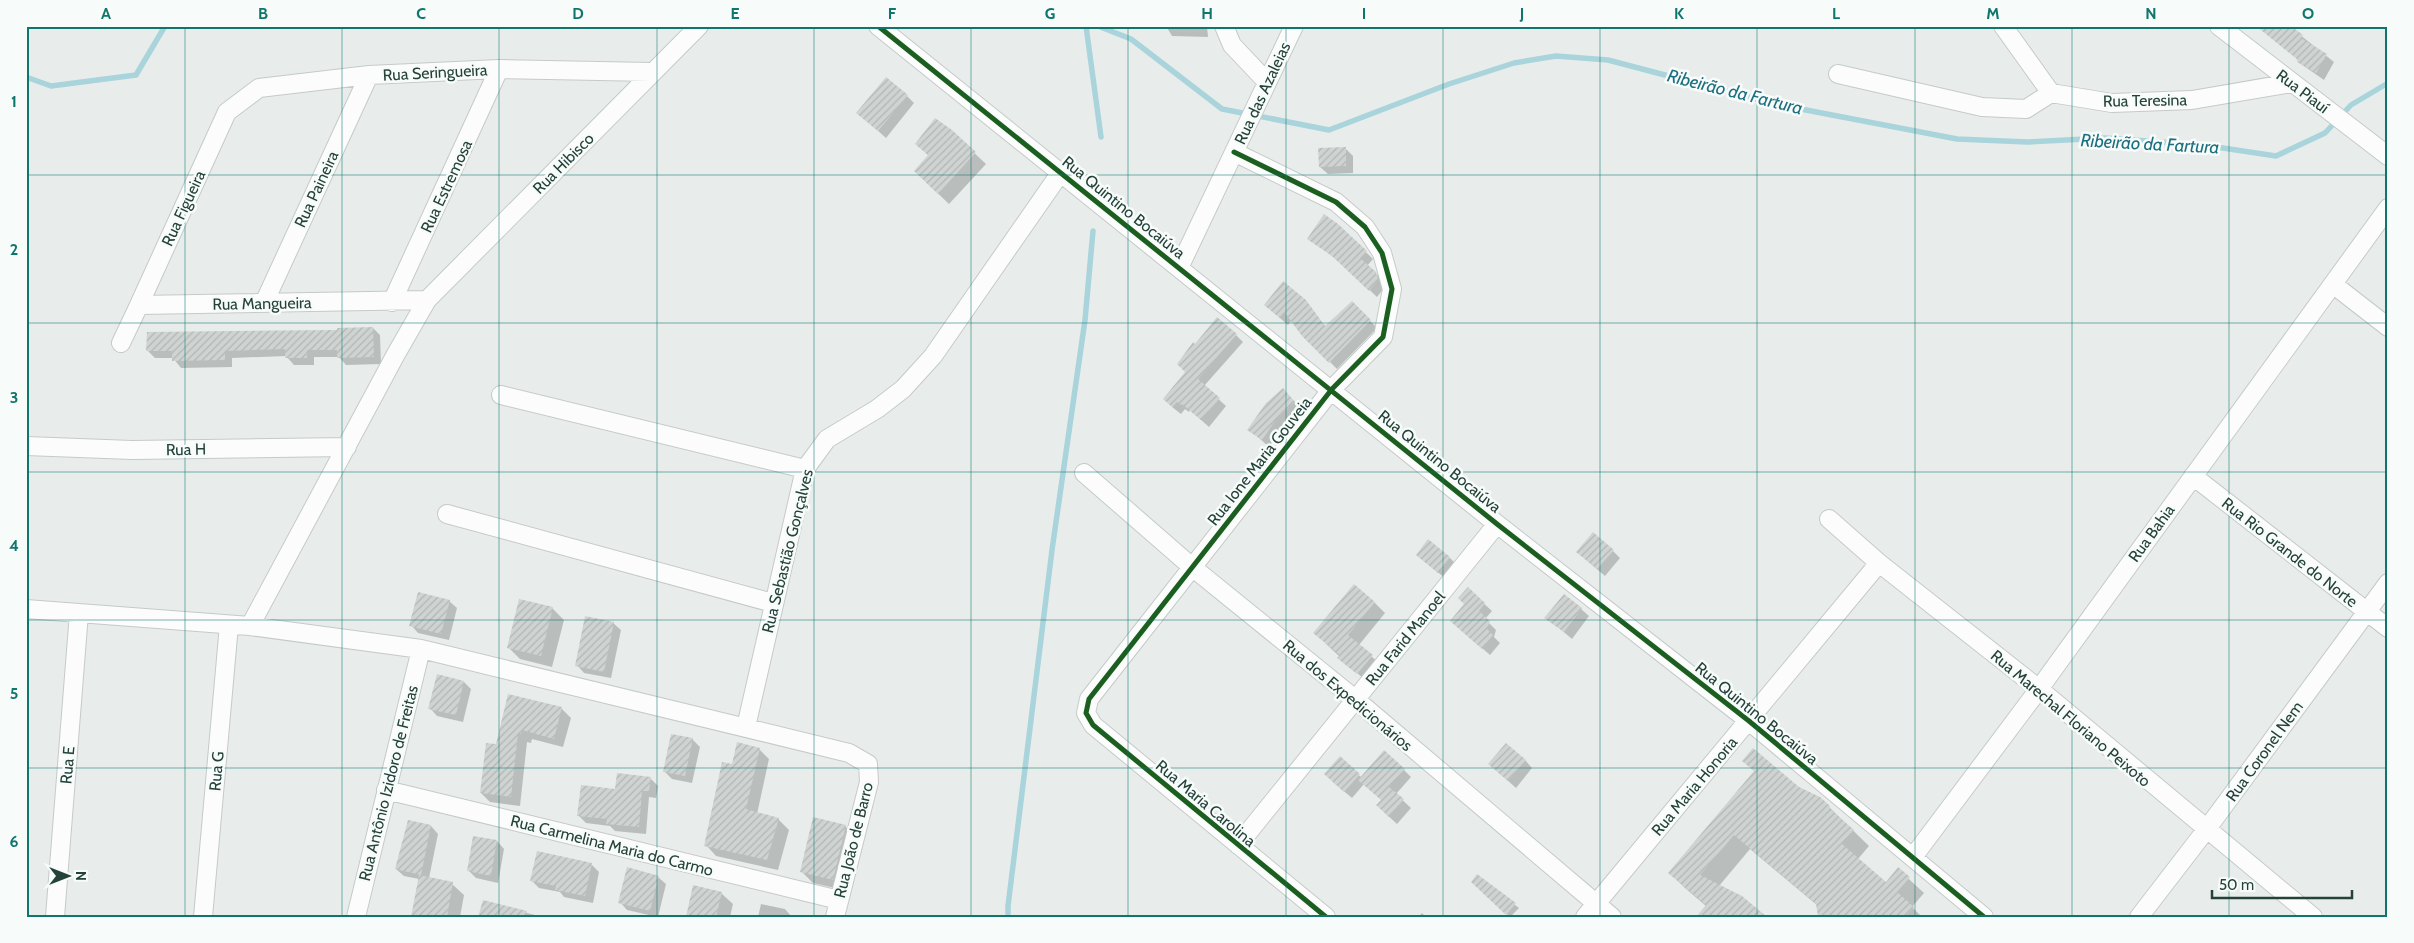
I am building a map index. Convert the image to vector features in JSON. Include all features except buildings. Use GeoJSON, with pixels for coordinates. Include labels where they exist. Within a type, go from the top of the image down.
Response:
{"type":"FeatureCollection","features":[{"type":"Feature","properties":{"kind":"street","name":"Rua Hibisco"},"geometry":{"type":"LineString","coordinates":[[250,626],[427,300],[651,72],[699,26]]}},
{"type":"Feature","properties":{"kind":"street","name":"Rua Quintino Bocaiúva"},"geometry":{"type":"LineString","coordinates":[[878,26],[1332,389],[1497,524],[1749,721],[1984,917]]}},
{"type":"Feature","properties":{"kind":"street"},"geometry":{"type":"LineString","coordinates":[[1224,26],[1232,45],[1264,89]]}},
{"type":"Feature","properties":{"kind":"street","name":"Rua das Azaleias"},"geometry":{"type":"LineString","coordinates":[[1179,268],[1294,26]]}},
{"type":"Feature","properties":{"kind":"street"},"geometry":{"type":"LineString","coordinates":[[1838,74],[1982,107],[2026,109],[2051,93],[2003,26]]}},
{"type":"Feature","properties":{"kind":"street","name":"Rua Piauí"},"geometry":{"type":"LineString","coordinates":[[2219,26],[2388,156]]}},
{"type":"Feature","properties":{"kind":"street","name":"Rua Seringueira"},"geometry":{"type":"LineString","coordinates":[[227,112],[259,88],[369,75],[499,70],[651,72]]}},
{"type":"Feature","properties":{"kind":"street","name":"Rua Estremosa"},"geometry":{"type":"LineString","coordinates":[[392,302],[499,70]]}},
{"type":"Feature","properties":{"kind":"street","name":"Rua Paineira"},"geometry":{"type":"LineString","coordinates":[[264,303],[369,75]]}},
{"type":"Feature","properties":{"kind":"street","name":"Rua Teresina"},"geometry":{"type":"LineString","coordinates":[[2051,93],[2112,103],[2192,100],[2291,83]]}},
{"type":"Feature","properties":{"kind":"street","name":"Rua Figueira"},"geometry":{"type":"LineString","coordinates":[[139,305],[227,112]]}},
{"type":"Feature","properties":{"kind":"street","name":"Rua Ione Maria Gouveia"},"geometry":{"type":"LineString","coordinates":[[1089,699],[1332,389],[1383,337],[1392,289],[1382,253],[1365,227],[1336,202],[1234,152]]}},
{"type":"Feature","properties":{"kind":"street","name":"Rua Sebastião Gonçalves"},"geometry":{"type":"LineString","coordinates":[[746,727],[805,469],[827,439],[877,409],[903,389],[933,356],[1061,172]]}},
{"type":"Feature","properties":{"kind":"street","name":"Rua Bahia"},"geometry":{"type":"LineString","coordinates":[[1913,857],[2039,689],[2334,285],[2388,208]]}},
{"type":"Feature","properties":{"kind":"street"},"geometry":{"type":"LineString","coordinates":[[2334,285],[2388,327]]}},
{"type":"Feature","properties":{"kind":"street","name":"Rua Mangueira"},"geometry":{"type":"LineString","coordinates":[[139,305],[427,300]]}},
{"type":"Feature","properties":{"kind":"street"},"geometry":{"type":"LineString","coordinates":[[121,343],[139,305]]}},
{"type":"Feature","properties":{"kind":"street"},"geometry":{"type":"LineString","coordinates":[[501,395],[805,469]]}},
{"type":"Feature","properties":{"kind":"street","name":"Rua H"},"geometry":{"type":"LineString","coordinates":[[26,446],[132,450],[347,447]]}},
{"type":"Feature","properties":{"kind":"street","name":"Rua dos Expedicionários"},"geometry":{"type":"LineString","coordinates":[[1084,473],[1192,567],[1355,699],[1590,910],[1612,917]]}},
{"type":"Feature","properties":{"kind":"street","name":"Rua Rio Grande do Norte"},"geometry":{"type":"LineString","coordinates":[[2193,476],[2388,628]]}},
{"type":"Feature","properties":{"kind":"street"},"geometry":{"type":"LineString","coordinates":[[447,514],[773,603]]}},
{"type":"Feature","properties":{"kind":"street","name":"Rua Marechal Floriano Peixoto"},"geometry":{"type":"LineString","coordinates":[[1829,519],[1879,563],[2039,689],[2206,830],[2313,917]]}},
{"type":"Feature","properties":{"kind":"street","name":"Rua Farid Manoel"},"geometry":{"type":"LineString","coordinates":[[1238,845],[1497,524]]}},
{"type":"Feature","properties":{"kind":"street","name":"Rua Maria Honoria"},"geometry":{"type":"LineString","coordinates":[[1590,910],[1879,563]]}},
{"type":"Feature","properties":{"kind":"street","name":"Rua Coronel Nem"},"geometry":{"type":"LineString","coordinates":[[2139,917],[2206,830],[2388,583]]}},
{"type":"Feature","properties":{"kind":"street"},"geometry":{"type":"LineString","coordinates":[[26,609],[250,626],[421,649],[746,727]]}},
{"type":"Feature","properties":{"kind":"street","name":"Rua E"},"geometry":{"type":"LineString","coordinates":[[55,917],[79,613]]}},
{"type":"Feature","properties":{"kind":"street","name":"Rua G"},"geometry":{"type":"LineString","coordinates":[[203,917],[229,625]]}},
{"type":"Feature","properties":{"kind":"street","name":"Rua Antônio Izidoro de Freitas"},"geometry":{"type":"LineString","coordinates":[[356,917],[421,649]]}},
{"type":"Feature","properties":{"kind":"street","name":"Rua Maria Carolina"},"geometry":{"type":"LineString","coordinates":[[1089,699],[1086,713],[1093,725],[1326,917]]}},
{"type":"Feature","properties":{"kind":"street","name":"Rua João de Barro"},"geometry":{"type":"LineString","coordinates":[[746,727],[849,753],[868,764],[870,782],[837,909]]}},
{"type":"Feature","properties":{"kind":"street","name":"Rua Carmelina Maria do Carmo"},"geometry":{"type":"LineString","coordinates":[[386,790],[837,909]]}},
{"type":"Feature","properties":{"kind":"waterway"},"geometry":{"type":"LineString","coordinates":[[26,77],[51,86],[136,75],[165,26]]}},
{"type":"Feature","properties":{"kind":"waterway"},"geometry":{"type":"LineString","coordinates":[[1086,26],[1101,137]]}},
{"type":"Feature","properties":{"kind":"waterway","name":"Ribeirão da Fartura"},"geometry":{"type":"LineString","coordinates":[[1098,26],[1131,39],[1222,109],[1329,130],[1449,84],[1514,63],[1556,56],[1608,60],[1775,104],[1957,139],[2027,142],[2105,138],[2203,145],[2276,156],[2325,133],[2351,105],[2388,83]]}},
{"type":"Feature","properties":{"kind":"waterway"},"geometry":{"type":"LineString","coordinates":[[1008,917],[1052,550],[1085,320],[1093,231]]}},
{"type":"Feature","properties":{"kind":"cycle path"},"geometry":{"type":"LineString","coordinates":[[878,26],[1497,524],[1749,721],[1984,917]]}},
{"type":"Feature","properties":{"kind":"cycle path"},"geometry":{"type":"LineString","coordinates":[[1234,152],[1336,202],[1365,227],[1382,253],[1392,289],[1383,337],[1332,389],[1089,699],[1086,713],[1093,725],[1326,917]]}}]}
